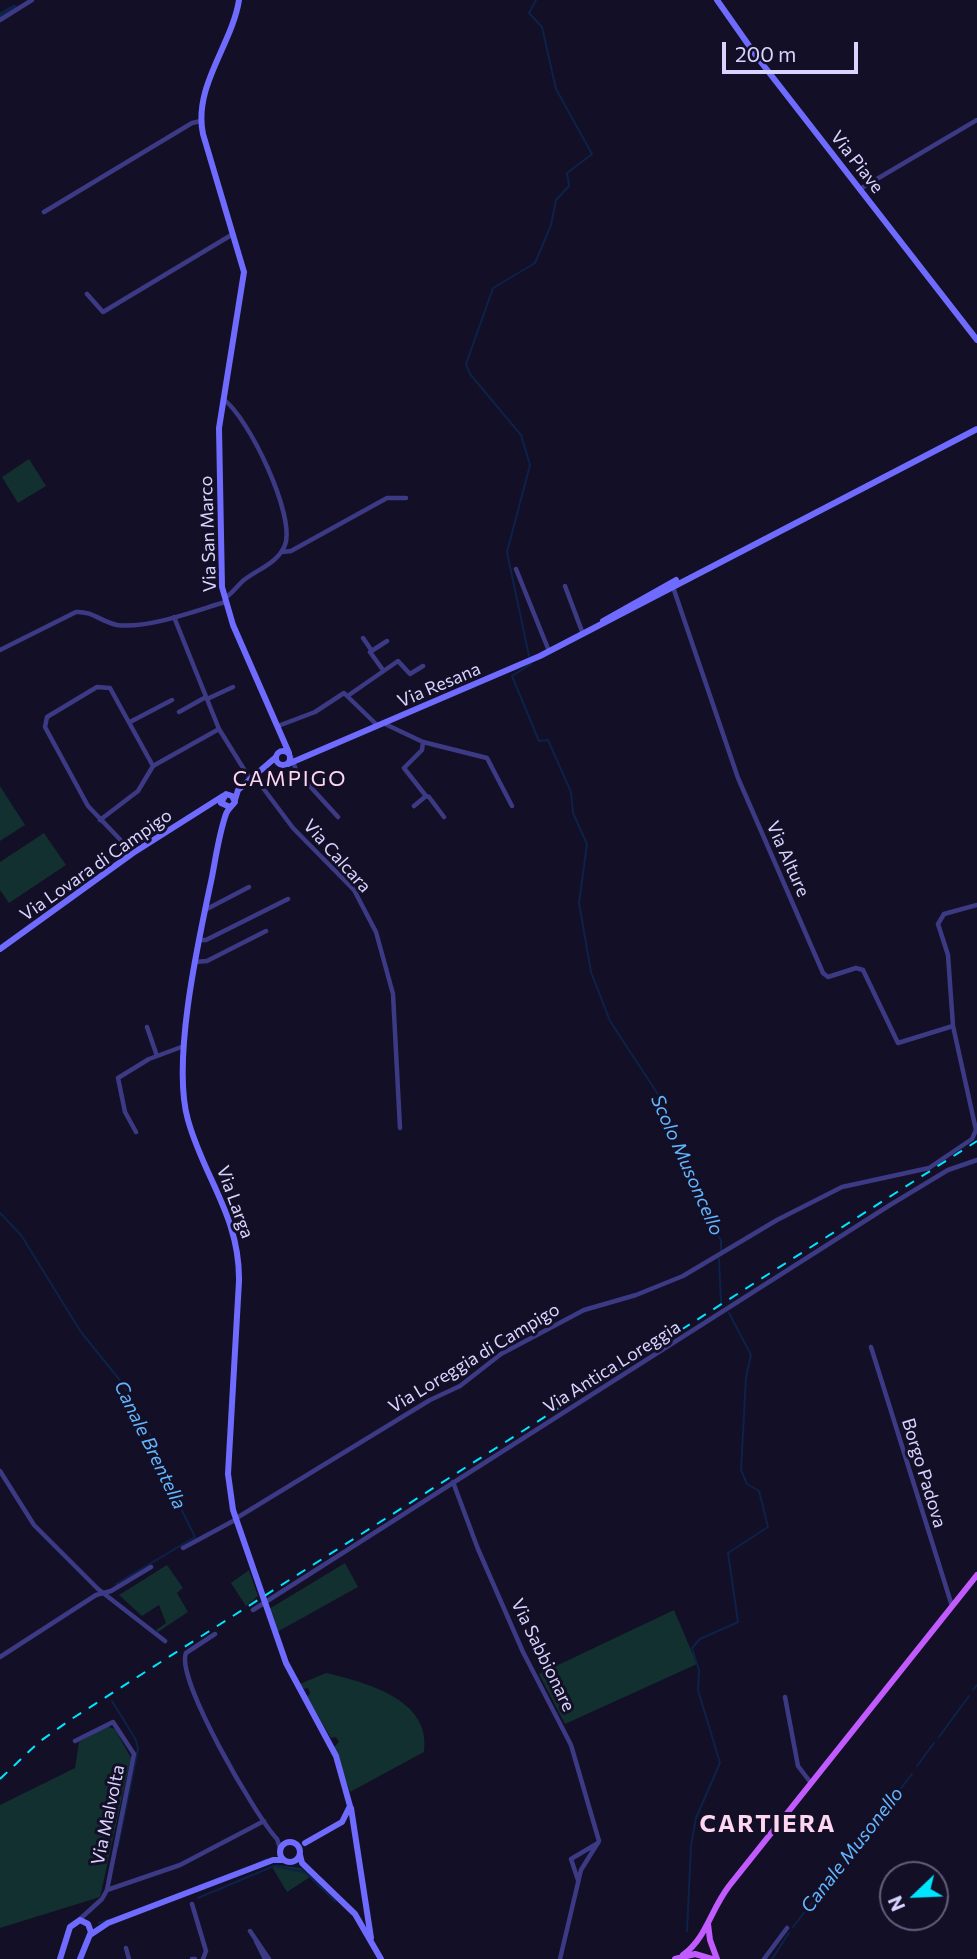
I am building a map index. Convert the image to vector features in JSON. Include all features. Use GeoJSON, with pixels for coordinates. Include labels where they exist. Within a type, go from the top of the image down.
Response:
{"type":"FeatureCollection","features":[{"type":"Feature","properties":{"kind":"main road"},"geometry":{"type":"LineString","coordinates":[[675,1959],[699,1940],[720,1898],[977,1575]]}},
{"type":"Feature","properties":{"kind":"main road"},"geometry":{"type":"LineString","coordinates":[[683,1955],[695,1954],[714,1959],[709,1918]]}},
{"type":"Feature","properties":{"kind":"street"},"geometry":{"type":"LineString","coordinates":[[0,20],[32,0]]}},
{"type":"Feature","properties":{"kind":"street"},"geometry":{"type":"LineString","coordinates":[[44,212],[192,123],[201,121],[204,96],[239,0]]}},
{"type":"Feature","properties":{"kind":"street","name":"Via Piave"},"geometry":{"type":"LineString","coordinates":[[718,0],[757,57],[977,340]]}},
{"type":"Feature","properties":{"kind":"street"},"geometry":{"type":"LineString","coordinates":[[860,189],[977,120]]}},
{"type":"Feature","properties":{"kind":"street","name":"Via San Marco"},"geometry":{"type":"LineString","coordinates":[[201,121],[244,272],[219,439],[220,567],[224,600],[278,726],[288,760]]}},
{"type":"Feature","properties":{"kind":"street"},"geometry":{"type":"LineString","coordinates":[[87,294],[103,312],[234,234]]}},
{"type":"Feature","properties":{"kind":"street"},"geometry":{"type":"LineString","coordinates":[[0,650],[76,612],[86,612],[123,625],[174,617],[224,600],[282,552],[287,538],[283,509],[259,451],[223,399]]}},
{"type":"Feature","properties":{"kind":"street","name":"Via Resana"},"geometry":{"type":"LineString","coordinates":[[277,755],[288,760],[300,758],[549,651],[672,584],[714,566],[977,429]]}},
{"type":"Feature","properties":{"kind":"street"},"geometry":{"type":"LineString","coordinates":[[282,552],[292,551],[387,498],[406,498]]}},
{"type":"Feature","properties":{"kind":"street"},"geometry":{"type":"LineString","coordinates":[[516,569],[549,651]]}},
{"type":"Feature","properties":{"kind":"street","name":"Via Alture"},"geometry":{"type":"LineString","coordinates":[[672,584],[738,778],[823,973],[828,977],[856,968],[863,970],[898,1043],[953,1026]]}},
{"type":"Feature","properties":{"kind":"street"},"geometry":{"type":"LineString","coordinates":[[565,586],[583,634]]}},
{"type":"Feature","properties":{"kind":"street","name":"Via Calcara"},"geometry":{"type":"LineString","coordinates":[[174,617],[219,729],[250,779],[293,828],[354,890],[376,932],[393,994],[400,1128]]}},
{"type":"Feature","properties":{"kind":"street"},"geometry":{"type":"LineString","coordinates":[[363,638],[383,670]]}},
{"type":"Feature","properties":{"kind":"street"},"geometry":{"type":"LineString","coordinates":[[372,651],[387,641]]}},
{"type":"Feature","properties":{"kind":"street"},"geometry":{"type":"LineString","coordinates":[[349,695],[398,661],[410,674],[423,666]]}},
{"type":"Feature","properties":{"kind":"street"},"geometry":{"type":"LineString","coordinates":[[133,853],[99,820],[83,799],[45,727],[48,715],[102,685],[114,691],[153,766]]}},
{"type":"Feature","properties":{"kind":"street"},"geometry":{"type":"LineString","coordinates":[[179,712],[233,687]]}},
{"type":"Feature","properties":{"kind":"street"},"geometry":{"type":"LineString","coordinates":[[278,726],[315,712],[340,694],[349,695],[382,725],[424,742],[486,758],[512,806]]}},
{"type":"Feature","properties":{"kind":"street"},"geometry":{"type":"LineString","coordinates":[[130,722],[172,700]]}},
{"type":"Feature","properties":{"kind":"street"},"geometry":{"type":"LineString","coordinates":[[99,820],[138,791],[153,766],[219,729]]}},
{"type":"Feature","properties":{"kind":"street","name":"Via San Marco"},"geometry":{"type":"LineString","coordinates":[[277,755],[281,735]]}},
{"type":"Feature","properties":{"kind":"street"},"geometry":{"type":"LineString","coordinates":[[424,742],[422,750],[404,768],[444,817]]}},
{"type":"Feature","properties":{"kind":"street"},"geometry":{"type":"LineString","coordinates":[[277,755],[288,760],[338,817]]}},
{"type":"Feature","properties":{"kind":"street","name":"Via Lovara di Campigo"},"geometry":{"type":"LineString","coordinates":[[264,770],[277,755]]}},
{"type":"Feature","properties":{"kind":"street","name":"Via Lovara di Campigo"},"geometry":{"type":"LineString","coordinates":[[0,949],[133,853],[264,770],[288,760]]}},
{"type":"Feature","properties":{"kind":"street","name":"Via Lovara di Campigo"},"geometry":{"type":"LineString","coordinates":[[225,806],[235,800],[236,793],[250,779]]}},
{"type":"Feature","properties":{"kind":"street"},"geometry":{"type":"LineString","coordinates":[[208,804],[225,806],[225,795],[235,800]]}},
{"type":"Feature","properties":{"kind":"street"},"geometry":{"type":"LineString","coordinates":[[414,806],[426,796]]}},
{"type":"Feature","properties":{"kind":"street","name":"Via Larga"},"geometry":{"type":"LineString","coordinates":[[225,806],[225,818],[198,940],[183,1085],[187,1117],[229,1217],[238,1256],[228,1474],[235,1519],[294,1681],[336,1756],[349,1801],[370,1938]]}},
{"type":"Feature","properties":{"kind":"street"},"geometry":{"type":"LineString","coordinates":[[205,910],[249,887]]}},
{"type":"Feature","properties":{"kind":"street"},"geometry":{"type":"LineString","coordinates":[[198,940],[208,940],[288,899]]}},
{"type":"Feature","properties":{"kind":"street","name":"Via Loreggia di Campigo"},"geometry":{"type":"LineString","coordinates":[[183,1548],[430,1400],[460,1386],[501,1354],[584,1310],[642,1293],[683,1276],[831,1192],[859,1181],[926,1170],[972,1139],[976,1130],[953,1026],[948,955],[938,921],[944,914],[977,905]]}},
{"type":"Feature","properties":{"kind":"street"},"geometry":{"type":"LineString","coordinates":[[195,962],[207,961],[266,931]]}},
{"type":"Feature","properties":{"kind":"street"},"geometry":{"type":"LineString","coordinates":[[147,1027],[157,1056]]}},
{"type":"Feature","properties":{"kind":"street"},"geometry":{"type":"LineString","coordinates":[[136,1132],[125,1112],[125,1100],[117,1080],[157,1056],[186,1045]]}},
{"type":"Feature","properties":{"kind":"street","name":"Via Antica Loreggia"},"geometry":{"type":"LineString","coordinates":[[253,1610],[890,1205],[948,1170],[977,1160]]}},
{"type":"Feature","properties":{"kind":"street","name":"Borgo Padova"},"geometry":{"type":"LineString","coordinates":[[871,1347],[952,1606]]}},
{"type":"Feature","properties":{"kind":"street"},"geometry":{"type":"LineString","coordinates":[[0,1471],[31,1522],[105,1592],[164,1641]]}},
{"type":"Feature","properties":{"kind":"street","name":"Via Sabbionare"},"geometry":{"type":"LineString","coordinates":[[453,1482],[478,1549],[518,1641],[571,1745],[598,1843]]}},
{"type":"Feature","properties":{"kind":"street"},"geometry":{"type":"LineString","coordinates":[[0,1657],[96,1595],[152,1567]]}},
{"type":"Feature","properties":{"kind":"street"},"geometry":{"type":"LineString","coordinates":[[215,1634],[186,1653],[184,1662],[201,1710],[227,1764],[277,1839],[284,1860]]}},
{"type":"Feature","properties":{"kind":"street"},"geometry":{"type":"LineString","coordinates":[[785,1697],[798,1767],[811,1783]]}},
{"type":"Feature","properties":{"kind":"street","name":"Via Malvolta"},"geometry":{"type":"LineString","coordinates":[[75,1741],[113,1722],[134,1753],[107,1891],[78,1920]]}},
{"type":"Feature","properties":{"kind":"street"},"geometry":{"type":"LineString","coordinates":[[341,1823],[350,1811],[349,1801]]}},
{"type":"Feature","properties":{"kind":"street"},"geometry":{"type":"LineString","coordinates":[[327,1830],[344,1817],[349,1801]]}},
{"type":"Feature","properties":{"kind":"street"},"geometry":{"type":"LineString","coordinates":[[107,1891],[180,1865],[264,1821]]}},
{"type":"Feature","properties":{"kind":"street"},"geometry":{"type":"LineString","coordinates":[[277,1839],[305,1843],[341,1823],[348,1823],[354,1829]]}},
{"type":"Feature","properties":{"kind":"street"},"geometry":{"type":"LineString","coordinates":[[273,1860],[286,1842]]}},
{"type":"Feature","properties":{"kind":"street"},"geometry":{"type":"LineString","coordinates":[[296,1843],[301,1856],[355,1914],[381,1959]]}},
{"type":"Feature","properties":{"kind":"street"},"geometry":{"type":"LineString","coordinates":[[80,1959],[90,1935],[98,1927],[273,1860],[293,1862],[301,1856],[305,1843]]}},
{"type":"Feature","properties":{"kind":"street"},"geometry":{"type":"LineString","coordinates":[[578,1880],[571,1858],[598,1843]]}},
{"type":"Feature","properties":{"kind":"street"},"geometry":{"type":"LineString","coordinates":[[561,1959],[578,1880],[598,1843]]}},
{"type":"Feature","properties":{"kind":"street"},"geometry":{"type":"LineString","coordinates":[[192,1904],[206,1951],[203,1959]]}},
{"type":"Feature","properties":{"kind":"street"},"geometry":{"type":"LineString","coordinates":[[355,1914],[362,1913],[364,1905]]}},
{"type":"Feature","properties":{"kind":"street"},"geometry":{"type":"LineString","coordinates":[[86,1914],[90,1935]]}},
{"type":"Feature","properties":{"kind":"street"},"geometry":{"type":"LineString","coordinates":[[60,1958],[70,1927],[78,1920],[98,1927]]}},
{"type":"Feature","properties":{"kind":"street"},"geometry":{"type":"LineString","coordinates":[[764,1959],[787,1928]]}},
{"type":"Feature","properties":{"kind":"street"},"geometry":{"type":"LineString","coordinates":[[250,1931],[267,1959]]}},
{"type":"Feature","properties":{"kind":"street"},"geometry":{"type":"LineString","coordinates":[[125,1948],[129,1959]]}},
{"type":"Feature","properties":{"kind":"green space"},"geometry":{"type":"Polygon","coordinates":[[[29,459],[46,486],[18,503],[2,477],[29,459]]]}},
{"type":"Feature","properties":{"kind":"green space"},"geometry":{"type":"Polygon","coordinates":[[[0,786],[25,825],[0,841],[0,786]]]}},
{"type":"Feature","properties":{"kind":"green space"},"geometry":{"type":"Polygon","coordinates":[[[44,833],[66,865],[9,903],[0,890],[0,862],[44,833]]]}},
{"type":"Feature","properties":{"kind":"green space"},"geometry":{"type":"Polygon","coordinates":[[[345,1563],[358,1587],[277,1632],[269,1609],[345,1563]]]}},
{"type":"Feature","properties":{"kind":"green space"},"geometry":{"type":"Polygon","coordinates":[[[167,1565],[183,1588],[177,1593],[188,1612],[158,1632],[156,1630],[166,1623],[159,1605],[142,1616],[119,1595],[167,1565]]]}},
{"type":"Feature","properties":{"kind":"green space"},"geometry":{"type":"Polygon","coordinates":[[[249,1570],[258,1596],[246,1606],[231,1583],[249,1570]]]}},
{"type":"Feature","properties":{"kind":"green space"},"geometry":{"type":"Polygon","coordinates":[[[674,1610],[697,1664],[565,1724],[539,1674],[674,1610]]]}},
{"type":"Feature","properties":{"kind":"green space"},"geometry":{"type":"Polygon","coordinates":[[[326,1673],[375,1688],[406,1706],[417,1718],[424,1733],[424,1752],[350,1792],[334,1747],[339,1742],[336,1737],[331,1738],[307,1697],[310,1693],[308,1688],[304,1689],[300,1684],[326,1673]]]}},
{"type":"Feature","properties":{"kind":"green space"},"geometry":{"type":"Polygon","coordinates":[[[106,1726],[115,1729],[131,1758],[100,1897],[0,1928],[0,1805],[75,1768],[79,1742],[106,1726]]]}},
{"type":"Feature","properties":{"kind":"green space"},"geometry":{"type":"Polygon","coordinates":[[[276,1865],[301,1868],[310,1877],[287,1892],[272,1867],[276,1865]]]}},
{"type":"Feature","properties":{"kind":"waterway","name":"Scolo Musoncello"},"geometry":{"type":"LineString","coordinates":[[529,656],[507,552],[530,465],[521,435],[470,374],[466,364],[493,288],[535,263],[551,225],[556,200],[569,186],[567,173],[592,154],[556,89],[542,27],[529,13],[536,0]]}},
{"type":"Feature","properties":{"kind":"waterway"},"geometry":{"type":"LineString","coordinates":[[0,17],[14,9]]}},
{"type":"Feature","properties":{"kind":"waterway","name":"Scolo Musoncello"},"geometry":{"type":"LineString","coordinates":[[531,664],[512,676],[539,741],[548,740],[571,792],[573,813],[587,844],[579,903],[591,972],[610,1021],[661,1099],[675,1140],[721,1241],[721,1250]]}},
{"type":"Feature","properties":{"kind":"waterway","name":"Canale Brentella"},"geometry":{"type":"LineString","coordinates":[[0,1213],[21,1235],[81,1332],[123,1384],[150,1435],[162,1470],[195,1537],[116,1584]]}},
{"type":"Feature","properties":{"kind":"waterway","name":"Scolo Musoncello"},"geometry":{"type":"LineString","coordinates":[[719,1259],[721,1303]]}},
{"type":"Feature","properties":{"kind":"waterway","name":"Scolo Musoncello"},"geometry":{"type":"LineString","coordinates":[[687,1931],[691,1845],[696,1818],[720,1763],[698,1690],[699,1670],[692,1648],[700,1639],[738,1622],[728,1553],[768,1527],[759,1491],[747,1484],[741,1470],[746,1377],[751,1355],[729,1313]]}},
{"type":"Feature","properties":{"kind":"waterway","name":"Canale Musonello"},"geometry":{"type":"LineString","coordinates":[[973,1690],[977,1685]]}},
{"type":"Feature","properties":{"kind":"waterway","name":"Canale Musonello"},"geometry":{"type":"LineString","coordinates":[[939,1737],[969,1696]]}},
{"type":"Feature","properties":{"kind":"waterway","name":"Canale Brentella"},"geometry":{"type":"LineString","coordinates":[[112,1701],[136,1740],[138,1749],[118,1846]]}},
{"type":"Feature","properties":{"kind":"waterway","name":"Canale Musonello"},"geometry":{"type":"LineString","coordinates":[[917,1766],[934,1743]]}},
{"type":"Feature","properties":{"kind":"waterway","name":"Canale Musonello"},"geometry":{"type":"LineString","coordinates":[[793,1927],[912,1774]]}},
{"type":"Feature","properties":{"kind":"waterway"},"geometry":{"type":"LineString","coordinates":[[260,1862],[267,1859]]}},
{"type":"Feature","properties":{"kind":"waterway"},"geometry":{"type":"LineString","coordinates":[[198,1898],[274,1866],[304,1872]]}},
{"type":"Feature","properties":{"kind":"waterway"},"geometry":{"type":"LineString","coordinates":[[306,1873],[335,1901]]}},
{"type":"Feature","properties":{"kind":"waterway"},"geometry":{"type":"LineString","coordinates":[[99,1923],[108,1920]]}},
{"type":"Feature","properties":{"kind":"waterway","name":"Canale Musonello"},"geometry":{"type":"LineString","coordinates":[[772,1959],[789,1933]]}},
{"type":"Feature","properties":{"kind":"railway"},"geometry":{"type":"LineString","coordinates":[[0,1779],[39,1742],[70,1720],[977,1141]]}},
{"type":"Feature","properties":{"kind":"district","name":"CAMPIGO"},"geometry":{"type":"Point","coordinates":[290,779]}},
{"type":"Feature","properties":{"kind":"district","name":"CARTIERA"},"geometry":{"type":"Point","coordinates":[768,1824]}}]}
